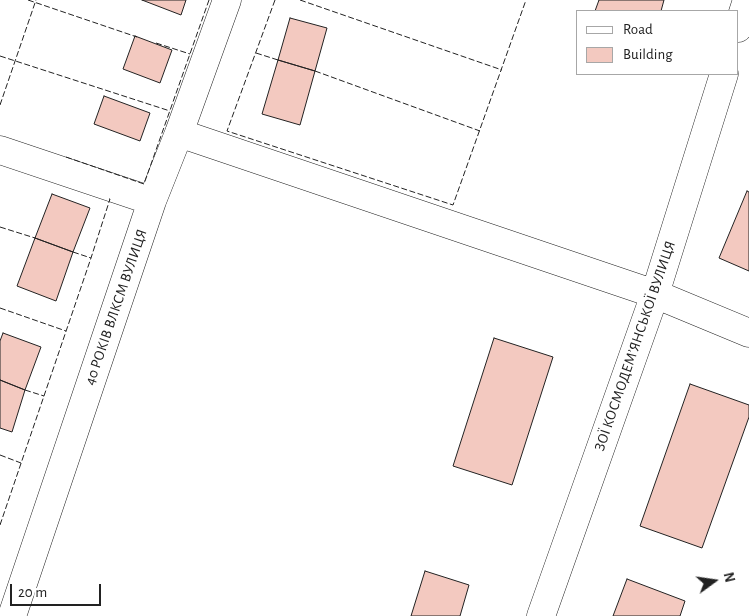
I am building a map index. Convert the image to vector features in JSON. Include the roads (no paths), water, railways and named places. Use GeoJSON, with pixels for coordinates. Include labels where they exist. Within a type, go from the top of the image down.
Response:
{"type":"FeatureCollection","features":[{"type":"Feature","properties":{"kind":"street","name":"40 РОКІВ ВЛКСМ ВУЛИЦЯ"},"geometry":{"type":"LineString","coordinates":[[12,616],[152,201],[228,0]]}},
{"type":"Feature","properties":{"kind":"street"},"geometry":{"type":"LineString","coordinates":[[739,25],[747,0]]}},
{"type":"Feature","properties":{"kind":"street","name":"ЗОЇ КОСМОДЕМ’ЯНСЬКОЇ ВУЛИЦЯ"},"geometry":{"type":"LineString","coordinates":[[541,616],[655,294],[724,75]]}},
{"type":"Feature","properties":{"kind":"street"},"geometry":{"type":"LineString","coordinates":[[179,133],[655,294],[749,333]]}},
{"type":"Feature","properties":{"kind":"street"},"geometry":{"type":"LineString","coordinates":[[0,150],[152,201]]}}]}
